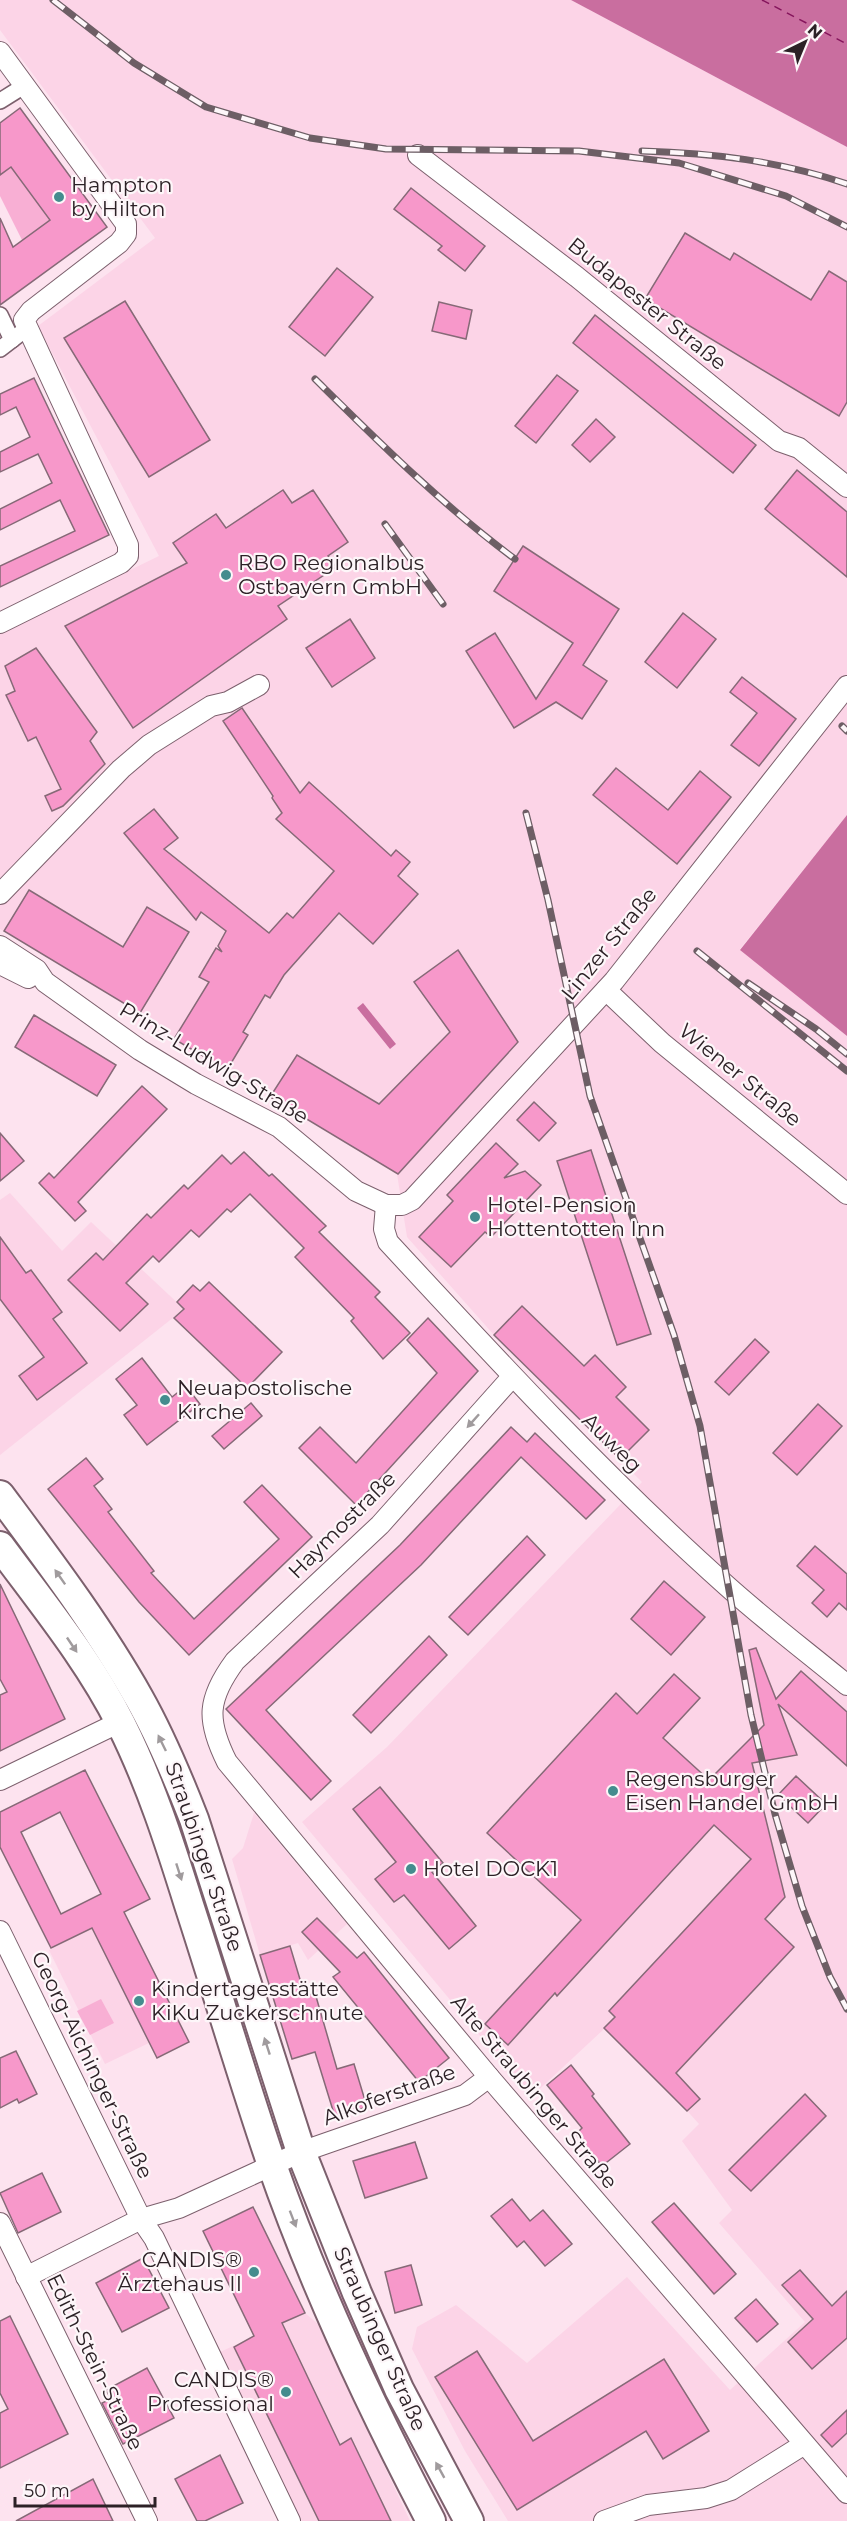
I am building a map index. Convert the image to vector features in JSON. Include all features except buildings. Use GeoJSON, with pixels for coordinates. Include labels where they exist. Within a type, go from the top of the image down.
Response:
{"type":"FeatureCollection","features":[{"type":"Feature","properties":{"kind":"main road","name":"Straubinger Straße"},"geometry":{"type":"LineString","coordinates":[[0,1495],[105,1641],[140,1700],[176,1773],[194,1819],[301,2152],[357,2293],[399,2389],[468,2521]]}},
{"type":"Feature","properties":{"kind":"main road","name":"Straubinger Straße"},"geometry":{"type":"LineString","coordinates":[[0,1546],[69,1640],[120,1722],[167,1834],[272,2164],[329,2312],[369,2399],[431,2521]]}},
{"type":"Feature","properties":{"kind":"street"},"geometry":{"type":"LineString","coordinates":[[1,54],[126,224],[126,234],[119,243],[31,311],[13,339]]}},
{"type":"Feature","properties":{"kind":"street"},"geometry":{"type":"LineString","coordinates":[[0,101],[24,86]]}},
{"type":"Feature","properties":{"kind":"street","name":"Budapester Straße"},"geometry":{"type":"LineString","coordinates":[[418,155],[577,277],[778,441],[799,448],[847,487]]}},
{"type":"Feature","properties":{"kind":"street"},"geometry":{"type":"LineString","coordinates":[[0,315],[128,545],[128,556],[107,571],[0,623]]}},
{"type":"Feature","properties":{"kind":"street"},"geometry":{"type":"LineString","coordinates":[[0,894],[122,769],[150,746],[211,706],[228,702],[259,685]]}},
{"type":"Feature","properties":{"kind":"street","name":"Linzer Straße"},"geometry":{"type":"LineString","coordinates":[[386,1205],[402,1205],[412,1200],[606,990],[847,686]]}},
{"type":"Feature","properties":{"kind":"street","name":"Prinz-Ludwig-Straße"},"geometry":{"type":"LineString","coordinates":[[0,946],[37,970],[45,982],[140,1050],[196,1084],[279,1127],[356,1191],[386,1205]]}},
{"type":"Feature","properties":{"kind":"street","name":"Prinz-Ludwig-Straße"},"geometry":{"type":"LineString","coordinates":[[0,964],[33,980],[45,982]]}},
{"type":"Feature","properties":{"kind":"street","name":"Wiener Straße"},"geometry":{"type":"LineString","coordinates":[[606,990],[662,1044],[847,1194]]}},
{"type":"Feature","properties":{"kind":"street","name":"Auweg"},"geometry":{"type":"LineString","coordinates":[[386,1205],[384,1229],[388,1242],[512,1377],[625,1490],[728,1587],[847,1685]]}},
{"type":"Feature","properties":{"kind":"street","name":"Haymostraße"},"geometry":{"type":"LineString","coordinates":[[212,1707],[220,1682],[235,1660],[380,1525],[512,1377]]}},
{"type":"Feature","properties":{"kind":"street","name":"Alte Straubinger Straße"},"geometry":{"type":"LineString","coordinates":[[212,1707],[212,1727],[228,1762],[489,2078],[803,2445],[847,2493]]}},
{"type":"Feature","properties":{"kind":"street"},"geometry":{"type":"LineString","coordinates":[[0,1780],[120,1722]]}},
{"type":"Feature","properties":{"kind":"street","name":"Georg-Aichinger-Straße"},"geometry":{"type":"LineString","coordinates":[[0,1931],[141,2219],[154,2238],[290,2521]]}},
{"type":"Feature","properties":{"kind":"street","name":"Alkoferstraße"},"geometry":{"type":"LineString","coordinates":[[301,2152],[465,2096],[489,2078]]}},
{"type":"Feature","properties":{"kind":"street"},"geometry":{"type":"LineString","coordinates":[[26,2277],[141,2219],[179,2208],[301,2152]]}},
{"type":"Feature","properties":{"kind":"street","name":"Edith-Stein-Straße"},"geometry":{"type":"LineString","coordinates":[[0,2223],[147,2521]]}},
{"type":"Feature","properties":{"kind":"street"},"geometry":{"type":"LineString","coordinates":[[604,2521],[648,2505],[706,2498],[731,2490],[803,2445]]}},
{"type":"Feature","properties":{"kind":"shaded area"},"geometry":{"type":"Polygon","coordinates":[[[0,0],[571,0],[847,147],[847,815],[740,949],[847,1036],[847,2521],[508,2521],[465,2451],[412,2349],[417,2327],[456,2305],[527,2363],[627,2277],[730,2390],[805,2322],[719,2223],[732,2210],[682,2141],[699,2124],[664,2085],[604,2029],[531,2097],[302,1822],[387,1747],[642,1482],[494,1335],[407,1237],[397,1174],[175,1039],[140,1013],[0,929],[0,633],[159,556],[38,326],[155,238],[0,30],[0,0]]]}},
{"type":"Feature","properties":{"kind":"shaded area"},"geometry":{"type":"Polygon","coordinates":[[[571,0],[847,0],[847,147],[830,138],[571,0]]]}},
{"type":"Feature","properties":{"kind":"shaded area"},"geometry":{"type":"Polygon","coordinates":[[[11,167],[55,227],[22,240],[0,196],[0,175],[11,167]]]}},
{"type":"Feature","properties":{"kind":"shaded area"},"geometry":{"type":"Polygon","coordinates":[[[847,815],[847,1036],[740,950],[847,815]]]}},
{"type":"Feature","properties":{"kind":"shaded area"},"geometry":{"type":"Polygon","coordinates":[[[363,1003],[396,1044],[390,1049],[357,1008],[363,1003]]]}},
{"type":"Feature","properties":{"kind":"shaded area"},"geometry":{"type":"Polygon","coordinates":[[[10,1193],[62,1251],[91,1222],[184,1309],[0,1455],[0,1200],[10,1193]]]}},
{"type":"Feature","properties":{"kind":"shaded area"},"geometry":{"type":"Polygon","coordinates":[[[254,1813],[347,1924],[308,1960],[298,1943],[260,1955],[232,1859],[243,1848],[254,1813]]]}},
{"type":"Feature","properties":{"kind":"shaded area"},"geometry":{"type":"Polygon","coordinates":[[[92,1928],[149,2043],[105,2064],[49,1950],[92,1928]]]}},
{"type":"Feature","properties":{"kind":"shaded area"},"geometry":{"type":"Polygon","coordinates":[[[101,1999],[114,2023],[90,2035],[77,2011],[101,1999]]]}},
{"type":"Feature","properties":{"kind":"shaded area"},"geometry":{"type":"Polygon","coordinates":[[[336,2281],[344,2300],[355,2316],[387,2391],[375,2377],[334,2282],[336,2281]]]}},
{"type":"Feature","properties":{"kind":"shaded area"},"geometry":{"type":"Polygon","coordinates":[[[305,2313],[318,2324],[410,2521],[302,2521],[218,2353],[305,2313]]]}},
{"type":"Feature","properties":{"kind":"ferry route"},"geometry":{"type":"LineString","coordinates":[[762,0],[847,44]]}},
{"type":"Feature","properties":{"kind":"railway"},"geometry":{"type":"LineString","coordinates":[[53,0],[134,63],[206,107],[310,138],[386,149],[579,151],[679,163],[786,196],[847,227]]}},
{"type":"Feature","properties":{"kind":"railway"},"geometry":{"type":"LineString","coordinates":[[642,151],[695,154],[771,164],[847,184]]}},
{"type":"Feature","properties":{"kind":"railway"},"geometry":{"type":"LineString","coordinates":[[315,379],[437,495],[515,559]]}},
{"type":"Feature","properties":{"kind":"railway"},"geometry":{"type":"LineString","coordinates":[[385,524],[443,604]]}},
{"type":"Feature","properties":{"kind":"railway"},"geometry":{"type":"LineString","coordinates":[[842,726],[847,731]]}},
{"type":"Feature","properties":{"kind":"railway"},"geometry":{"type":"LineString","coordinates":[[526,813],[548,900],[590,1096],[674,1335],[700,1426],[751,1715],[775,1814],[802,1906],[830,1977],[847,2009]]}},
{"type":"Feature","properties":{"kind":"railway"},"geometry":{"type":"LineString","coordinates":[[697,951],[847,1071]]}},
{"type":"Feature","properties":{"kind":"railway"},"geometry":{"type":"LineString","coordinates":[[748,983],[816,1029],[847,1054]]}},
{"type":"Feature","properties":{"kind":"place","name":"Hampton by Hilton"},"geometry":{"type":"Point","coordinates":[59,197]}},
{"type":"Feature","properties":{"kind":"place","name":"RBO Regionalbus Ostbayern GmbH"},"geometry":{"type":"Point","coordinates":[226,575]}},
{"type":"Feature","properties":{"kind":"place","name":"Hotel-Pension Hottentotten Inn"},"geometry":{"type":"Point","coordinates":[475,1217]}},
{"type":"Feature","properties":{"kind":"place","name":"Neuapostolische Kirche"},"geometry":{"type":"Point","coordinates":[165,1400]}},
{"type":"Feature","properties":{"kind":"place","name":"Regensburger Eisen Handel GmbH"},"geometry":{"type":"Point","coordinates":[613,1791]}},
{"type":"Feature","properties":{"kind":"place","name":"Hotel DOCK1"},"geometry":{"type":"Point","coordinates":[411,1869]}},
{"type":"Feature","properties":{"kind":"place","name":"Kindertagesstätte KiKu Zuckerschnute"},"geometry":{"type":"Point","coordinates":[139,2001]}},
{"type":"Feature","properties":{"kind":"place","name":"CANDIS® Ärztehaus II"},"geometry":{"type":"Point","coordinates":[254,2272]}},
{"type":"Feature","properties":{"kind":"place","name":"CANDIS® Professional"},"geometry":{"type":"Point","coordinates":[286,2392]}}]}
